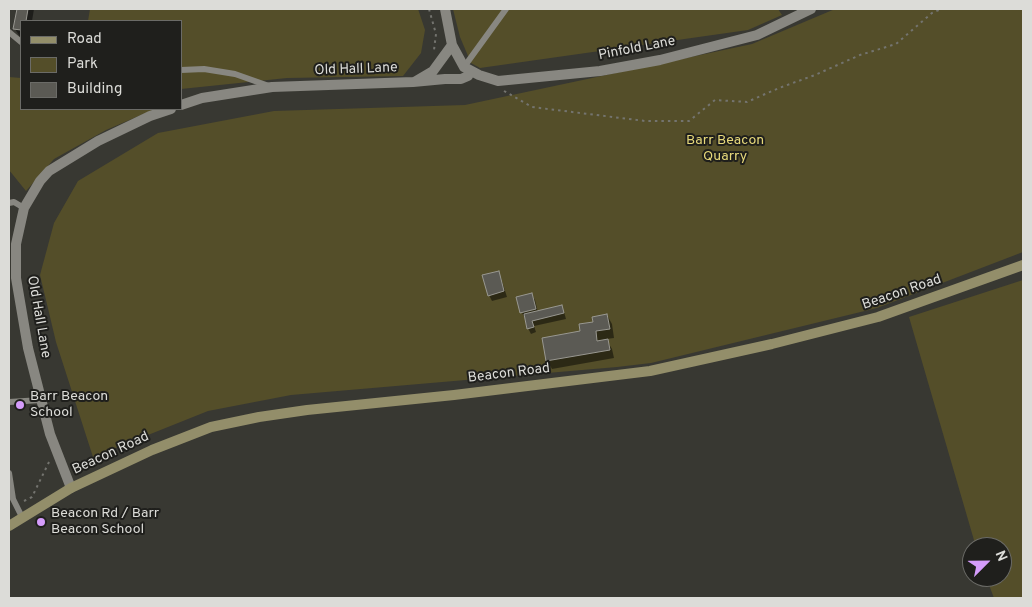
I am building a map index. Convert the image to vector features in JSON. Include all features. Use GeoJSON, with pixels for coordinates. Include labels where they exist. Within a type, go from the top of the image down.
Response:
{"type":"FeatureCollection","features":[{"type":"Feature","properties":{"kind":"main road","name":"Beacon Road"},"geometry":{"type":"LineString","coordinates":[[9,526],[71,488],[152,450],[211,427],[307,410],[454,395],[650,371],[772,344],[878,316],[1023,265]]}},
{"type":"Feature","properties":{"kind":"street"},"geometry":{"type":"LineString","coordinates":[[445,9],[452,45],[468,69]]}},
{"type":"Feature","properties":{"kind":"street","name":"Pinfold Lane"},"geometry":{"type":"LineString","coordinates":[[468,69],[498,81],[600,71],[660,60],[757,35],[811,9]]}},
{"type":"Feature","properties":{"kind":"street","name":"Old Hall Lane"},"geometry":{"type":"LineString","coordinates":[[413,82],[433,71],[452,45]]}},
{"type":"Feature","properties":{"kind":"street","name":"Old Hall Lane"},"geometry":{"type":"LineString","coordinates":[[182,105],[202,98],[272,87],[461,79],[468,76],[468,69]]}},
{"type":"Feature","properties":{"kind":"street","name":"Old Hall Lane"},"geometry":{"type":"LineString","coordinates":[[71,488],[50,434],[41,400],[28,348],[16,278],[16,244],[24,208],[40,181],[50,171],[98,141],[150,116],[168,110]]}},
{"type":"Feature","properties":{"kind":"lane"},"geometry":{"type":"LineString","coordinates":[[468,69],[506,9]]}},
{"type":"Feature","properties":{"kind":"lane"},"geometry":{"type":"LineString","coordinates":[[9,32],[20,41]]}},
{"type":"Feature","properties":{"kind":"lane"},"geometry":{"type":"LineString","coordinates":[[182,70],[204,70],[236,74],[272,87]]}},
{"type":"Feature","properties":{"kind":"lane"},"geometry":{"type":"LineString","coordinates":[[9,203],[14,202],[24,208]]}},
{"type":"Feature","properties":{"kind":"lane"},"geometry":{"type":"LineString","coordinates":[[9,402],[41,400]]}},
{"type":"Feature","properties":{"kind":"lane"},"geometry":{"type":"LineString","coordinates":[[9,473],[13,499],[22,518]]}},
{"type":"Feature","properties":{"kind":"path"},"geometry":{"type":"LineString","coordinates":[[429,9],[436,34],[434,54]]}},
{"type":"Feature","properties":{"kind":"path"},"geometry":{"type":"LineString","coordinates":[[498,81],[505,93],[532,107],[644,121],[689,121],[715,100],[747,102],[860,55],[896,44],[932,12],[941,9]]}},
{"type":"Feature","properties":{"kind":"path"},"geometry":{"type":"LineString","coordinates":[[15,505],[32,497],[55,448]]}},
{"type":"Feature","properties":{"kind":"green space"},"geometry":{"type":"Polygon","coordinates":[[[90,9],[418,9],[425,30],[421,53],[403,76],[287,78],[182,89],[182,20],[88,20],[90,9]]]}},
{"type":"Feature","properties":{"kind":"green space"},"geometry":{"type":"Polygon","coordinates":[[[453,9],[778,9],[782,15],[748,30],[480,68],[471,63],[460,37],[453,9]]]}},
{"type":"Feature","properties":{"kind":"green space","name":"Barr Beacon Quarry"},"geometry":{"type":"Polygon","coordinates":[[[835,9],[1023,9],[1023,252],[877,308],[651,363],[291,395],[208,411],[93,457],[56,342],[40,275],[54,223],[78,181],[158,133],[274,111],[465,105],[752,44],[835,9]]]}},
{"type":"Feature","properties":{"kind":"green space"},"geometry":{"type":"Polygon","coordinates":[[[9,77],[20,78],[20,110],[153,110],[106,130],[54,159],[26,191],[9,170],[9,77]]]}},
{"type":"Feature","properties":{"kind":"green space"},"geometry":{"type":"Polygon","coordinates":[[[1023,280],[1023,598],[994,598],[990,587],[1012,587],[1012,537],[973,537],[909,317],[1023,280]]]}},
{"type":"Feature","properties":{"kind":"building"},"geometry":{"type":"Polygon","coordinates":[[[17,9],[28,9],[26,20],[20,20],[20,30],[13,29],[17,9]]]}},
{"type":"Feature","properties":{"kind":"building"},"geometry":{"type":"Polygon","coordinates":[[[499,271],[504,291],[488,296],[482,275],[499,271]]]}},
{"type":"Feature","properties":{"kind":"building"},"geometry":{"type":"Polygon","coordinates":[[[532,293],[536,309],[520,313],[516,297],[532,293]]]}},
{"type":"Feature","properties":{"kind":"building"},"geometry":{"type":"Polygon","coordinates":[[[562,305],[564,313],[532,321],[534,327],[527,329],[524,314],[562,305]]]}},
{"type":"Feature","properties":{"kind":"building"},"geometry":{"type":"Polygon","coordinates":[[[607,314],[610,329],[596,331],[597,341],[608,339],[610,350],[546,361],[542,338],[580,331],[579,324],[593,322],[592,317],[607,314]]]}},
{"type":"Feature","properties":{"kind":"place","name":"Barr Beacon School"},"geometry":{"type":"Point","coordinates":[20,405]}},
{"type":"Feature","properties":{"kind":"place","name":"Beacon Rd / Barr Beacon School"},"geometry":{"type":"Point","coordinates":[41,522]}}]}
